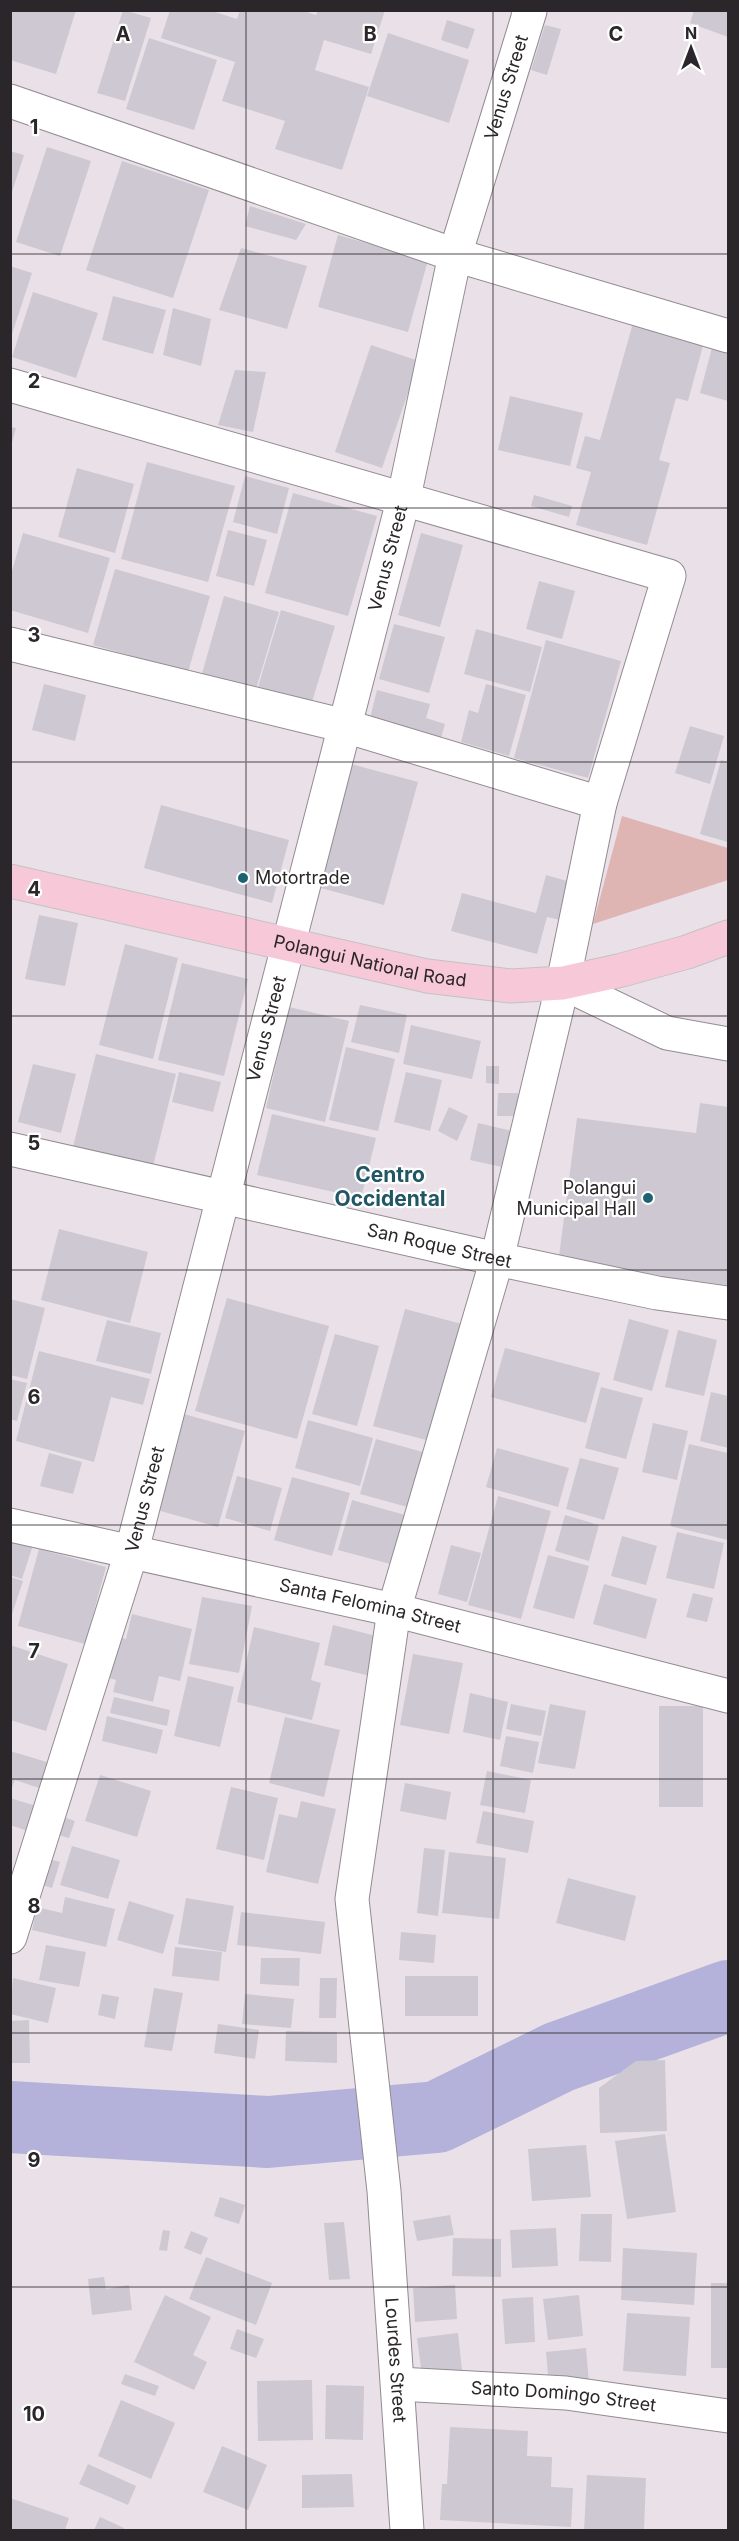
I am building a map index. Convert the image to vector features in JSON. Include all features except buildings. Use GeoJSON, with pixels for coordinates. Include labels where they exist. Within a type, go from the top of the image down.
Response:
{"type":"FeatureCollection","features":[{"type":"Feature","properties":{"kind":"main road","name":"Polangui National Road"},"geometry":{"type":"LineString","coordinates":[[10,881],[427,976],[511,986],[563,983],[687,952],[729,936]]}},
{"type":"Feature","properties":{"kind":"street","name":"Venus Street"},"geometry":{"type":"LineString","coordinates":[[10,1937],[132,1550],[404,497],[455,255],[529,11]]}},
{"type":"Feature","properties":{"kind":"street"},"geometry":{"type":"LineString","coordinates":[[10,101],[455,255],[729,336]]}},
{"type":"Feature","properties":{"kind":"street"},"geometry":{"type":"LineString","coordinates":[[10,385],[404,497]]}},
{"type":"Feature","properties":{"kind":"street","name":"Lourdes Street"},"geometry":{"type":"LineString","coordinates":[[404,497],[669,576],[600,804],[563,983],[497,1258],[394,1610],[352,1899],[384,2191],[407,2530]]}},
{"type":"Feature","properties":{"kind":"street"},"geometry":{"type":"LineString","coordinates":[[10,645],[345,726],[600,804]]}},
{"type":"Feature","properties":{"kind":"street"},"geometry":{"type":"LineString","coordinates":[[563,983],[667,1033],[729,1044]]}},
{"type":"Feature","properties":{"kind":"street","name":"San Roque Street"},"geometry":{"type":"LineString","coordinates":[[10,1149],[657,1293],[729,1303]]}},
{"type":"Feature","properties":{"kind":"street","name":"Santa Felomina Street"},"geometry":{"type":"LineString","coordinates":[[10,1525],[132,1550],[287,1588],[394,1610],[729,1696]]}},
{"type":"Feature","properties":{"kind":"street","name":"Santo Domingo Street"},"geometry":{"type":"LineString","coordinates":[[398,2384],[566,2393],[729,2416]]}},
{"type":"Feature","properties":{"kind":"shaded area"},"geometry":{"type":"Polygon","coordinates":[[[622,816],[728,848],[728,880],[593,924],[622,816]]]}},
{"type":"Feature","properties":{"kind":"waterway"},"geometry":{"type":"LineString","coordinates":[[10,2117],[268,2132],[437,2117],[559,2057],[728,1996]]}},
{"type":"Feature","properties":{"kind":"place","name":"Motortrade"},"geometry":{"type":"Point","coordinates":[243,878]}},
{"type":"Feature","properties":{"kind":"place","name":"Polangui Municipal Hall"},"geometry":{"type":"Point","coordinates":[648,1198]}},
{"type":"Feature","properties":{"kind":"district","name":"Centro Occidental"},"geometry":{"type":"Point","coordinates":[390,1187]}}]}
